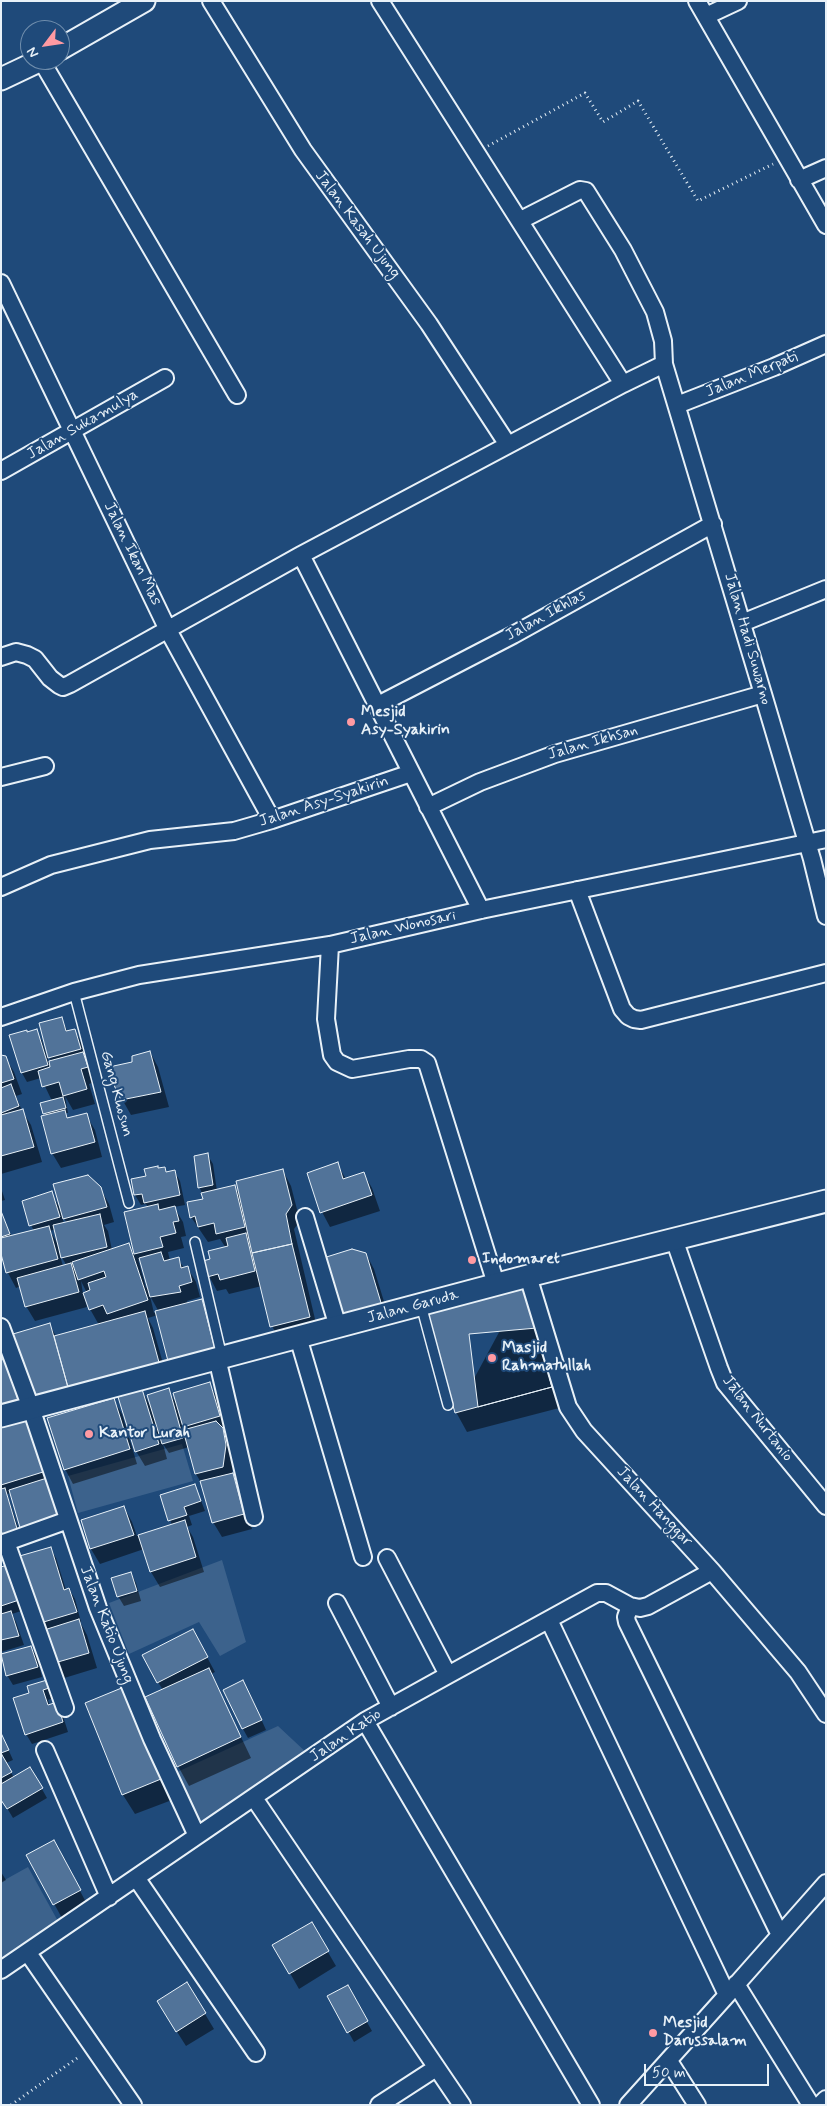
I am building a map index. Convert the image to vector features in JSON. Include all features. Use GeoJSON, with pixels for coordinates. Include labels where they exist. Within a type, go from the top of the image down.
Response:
{"type":"FeatureCollection","features":[{"type":"Feature","properties":{"kind":"street"},"geometry":{"type":"LineString","coordinates":[[70,43],[144,1]]}},
{"type":"Feature","properties":{"kind":"street","name":"Jalan Kasah Ujung"},"geometry":{"type":"LineString","coordinates":[[212,1],[303,150],[419,309],[508,445]]}},
{"type":"Feature","properties":{"kind":"street"},"geometry":{"type":"LineString","coordinates":[[380,1],[521,220],[623,384]]}},
{"type":"Feature","properties":{"kind":"street"},"geometry":{"type":"LineString","coordinates":[[697,1],[826,226]]}},
{"type":"Feature","properties":{"kind":"street"},"geometry":{"type":"LineString","coordinates":[[706,16],[738,1]]}},
{"type":"Feature","properties":{"kind":"street"},"geometry":{"type":"LineString","coordinates":[[1,79],[20,70]]}},
{"type":"Feature","properties":{"kind":"street"},"geometry":{"type":"LineString","coordinates":[[47,70],[237,395]]}},
{"type":"Feature","properties":{"kind":"street"},"geometry":{"type":"LineString","coordinates":[[800,180],[826,168]]}},
{"type":"Feature","properties":{"kind":"street","name":"Jalan Hadi Suwarno"},"geometry":{"type":"LineString","coordinates":[[521,220],[580,190],[589,193],[623,250],[655,312],[663,341],[664,364],[678,405],[764,694],[826,916]]}},
{"type":"Feature","properties":{"kind":"street","name":"Jalan Ikan Mas"},"geometry":{"type":"LineString","coordinates":[[1,283],[168,630],[272,820]]}},
{"type":"Feature","properties":{"kind":"street","name":"Jalan Merpati"},"geometry":{"type":"LineString","coordinates":[[678,405],[826,344]]}},
{"type":"Feature","properties":{"kind":"street"},"geometry":{"type":"LineString","coordinates":[[1,657],[16,652],[27,655],[35,659],[53,682],[63,687],[88,675],[301,555],[664,364]]}},
{"type":"Feature","properties":{"kind":"street","name":"Jalan Sukamulya"},"geometry":{"type":"LineString","coordinates":[[1,472],[165,378]]}},
{"type":"Feature","properties":{"kind":"street","name":"Jalan Ikhlas"},"geometry":{"type":"LineString","coordinates":[[378,705],[513,635],[713,524]]}},
{"type":"Feature","properties":{"kind":"street","name":"Jalan Asy-Syakirin"},"geometry":{"type":"LineString","coordinates":[[1,886],[51,865],[150,840],[234,831],[411,773],[301,555]]}},
{"type":"Feature","properties":{"kind":"street"},"geometry":{"type":"LineString","coordinates":[[742,623],[826,589]]}},
{"type":"Feature","properties":{"kind":"street","name":"Jalan Ikhsan"},"geometry":{"type":"LineString","coordinates":[[428,807],[480,782],[556,754],[764,694]]}},
{"type":"Feature","properties":{"kind":"street"},"geometry":{"type":"LineString","coordinates":[[1,777],[46,766]]}},
{"type":"Feature","properties":{"kind":"street"},"geometry":{"type":"LineString","coordinates":[[411,773],[481,910]]}},
{"type":"Feature","properties":{"kind":"street","name":"Jalan Wonosari"},"geometry":{"type":"LineString","coordinates":[[1,1017],[74,992],[139,975],[330,945],[481,910],[826,839]]}},
{"type":"Feature","properties":{"kind":"street"},"geometry":{"type":"LineString","coordinates":[[577,890],[622,1009],[628,1016],[634,1019],[641,1020],[826,973]]}},
{"type":"Feature","properties":{"kind":"street"},"geometry":{"type":"LineString","coordinates":[[330,945],[326,1019],[332,1055],[337,1062],[352,1069],[409,1059],[421,1059],[427,1063],[496,1284]]}},
{"type":"Feature","properties":{"kind":"street","name":"Jalan Garuda"},"geometry":{"type":"LineString","coordinates":[[1,1416],[496,1284],[826,1201]]}},
{"type":"Feature","properties":{"kind":"street"},"geometry":{"type":"LineString","coordinates":[[305,1217],[338,1327]]}},
{"type":"Feature","properties":{"kind":"street","name":"Jalan Nurtanio"},"geometry":{"type":"LineString","coordinates":[[674,1239],[725,1383],[826,1506]]}},
{"type":"Feature","properties":{"kind":"street","name":"Jalan Hanggar"},"geometry":{"type":"LineString","coordinates":[[528,1276],[568,1407],[584,1431],[712,1571],[798,1672],[826,1714]]}},
{"type":"Feature","properties":{"kind":"street","name":"Jalan Katio Ujung"},"geometry":{"type":"LineString","coordinates":[[1,1327],[31,1408],[98,1608],[124,1674],[197,1836]]}},
{"type":"Feature","properties":{"kind":"street"},"geometry":{"type":"LineString","coordinates":[[298,1337],[363,1557]]}},
{"type":"Feature","properties":{"kind":"street"},"geometry":{"type":"LineString","coordinates":[[220,1357],[254,1517]]}},
{"type":"Feature","properties":{"kind":"street"},"geometry":{"type":"LineString","coordinates":[[65,1708],[3,1543],[68,1520]]}},
{"type":"Feature","properties":{"kind":"street"},"geometry":{"type":"LineString","coordinates":[[388,1558],[448,1675]]}},
{"type":"Feature","properties":{"kind":"street"},"geometry":{"type":"LineString","coordinates":[[712,1571],[648,1606],[640,1608],[630,1606],[626,1617],[780,1935]]}},
{"type":"Feature","properties":{"kind":"street","name":"Jalan Katio"},"geometry":{"type":"LineString","coordinates":[[1,1970],[365,1722],[597,1593],[606,1593],[630,1606]]}},
{"type":"Feature","properties":{"kind":"street"},"geometry":{"type":"LineString","coordinates":[[337,1602],[391,1707]]}},
{"type":"Feature","properties":{"kind":"street"},"geometry":{"type":"LineString","coordinates":[[549,1620],[731,1990],[811,2105]]}},
{"type":"Feature","properties":{"kind":"street"},"geometry":{"type":"LineString","coordinates":[[365,1722],[591,2105]]}},
{"type":"Feature","properties":{"kind":"street"},"geometry":{"type":"LineString","coordinates":[[45,1750],[109,1897]]}},
{"type":"Feature","properties":{"kind":"street"},"geometry":{"type":"LineString","coordinates":[[254,1798],[462,2105]]}},
{"type":"Feature","properties":{"kind":"street"},"geometry":{"type":"LineString","coordinates":[[137,1879],[256,2053]]}},
{"type":"Feature","properties":{"kind":"street"},"geometry":{"type":"LineString","coordinates":[[628,2105],[826,1883]]}},
{"type":"Feature","properties":{"kind":"street"},"geometry":{"type":"LineString","coordinates":[[28,1953],[133,2105]]}},
{"type":"Feature","properties":{"kind":"street"},"geometry":{"type":"LineString","coordinates":[[669,2060],[697,2105]]}},
{"type":"Feature","properties":{"kind":"street"},"geometry":{"type":"LineString","coordinates":[[379,2105],[436,2068]]}},
{"type":"Feature","properties":{"kind":"street"},"geometry":{"type":"LineString","coordinates":[[820,2105],[826,2099]]}},
{"type":"Feature","properties":{"kind":"lane","name":"Gang Khosun"},"geometry":{"type":"LineString","coordinates":[[74,992],[129,1203]]}},
{"type":"Feature","properties":{"kind":"lane"},"geometry":{"type":"LineString","coordinates":[[195,1242],[220,1357]]}},
{"type":"Feature","properties":{"kind":"lane"},"geometry":{"type":"LineString","coordinates":[[420,1305],[448,1405]]}},
{"type":"Feature","properties":{"kind":"path"},"geometry":{"type":"LineString","coordinates":[[477,152],[584,93],[603,122],[638,101],[698,201],[787,157]]}},
{"type":"Feature","properties":{"kind":"path"},"geometry":{"type":"LineString","coordinates":[[11,2105],[92,2046]]}},
{"type":"Feature","properties":{"kind":"shaded area"},"geometry":{"type":"Polygon","coordinates":[[[182,1444],[193,1481],[78,1513],[68,1476],[182,1444]]]}},
{"type":"Feature","properties":{"kind":"shaded area"},"geometry":{"type":"Polygon","coordinates":[[[222,1560],[246,1642],[220,1656],[199,1622],[129,1654],[109,1603],[222,1560]]]}},
{"type":"Feature","properties":{"kind":"shaded area"},"geometry":{"type":"Polygon","coordinates":[[[278,1726],[308,1754],[204,1823],[199,1818],[177,1772],[278,1726]]]}},
{"type":"Feature","properties":{"kind":"shaded area"},"geometry":{"type":"Polygon","coordinates":[[[28,1867],[59,1923],[1,1960],[1,1882],[28,1867]]]}},
{"type":"Feature","properties":{"kind":"building"},"geometry":{"type":"Polygon","coordinates":[[[62,1017],[66,1031],[75,1029],[81,1049],[48,1058],[39,1023],[62,1017]]]}},
{"type":"Feature","properties":{"kind":"building"},"geometry":{"type":"Polygon","coordinates":[[[37,1029],[48,1065],[21,1073],[9,1035],[37,1029]]]}},
{"type":"Feature","properties":{"kind":"building"},"geometry":{"type":"Polygon","coordinates":[[[150,1051],[161,1092],[121,1100],[113,1083],[109,1067],[132,1062],[132,1056],[150,1051]]]}},
{"type":"Feature","properties":{"kind":"building"},"geometry":{"type":"Polygon","coordinates":[[[83,1052],[88,1067],[81,1069],[87,1089],[63,1096],[59,1082],[42,1087],[38,1071],[50,1067],[49,1061],[83,1052]]]}},
{"type":"Feature","properties":{"kind":"building"},"geometry":{"type":"Polygon","coordinates":[[[1,1055],[6,1056],[14,1079],[1,1083],[1,1055]]]}},
{"type":"Feature","properties":{"kind":"building"},"geometry":{"type":"Polygon","coordinates":[[[11,1084],[19,1106],[1,1113],[1,1088],[11,1084]]]}},
{"type":"Feature","properties":{"kind":"building"},"geometry":{"type":"Polygon","coordinates":[[[63,1097],[66,1108],[43,1114],[40,1103],[63,1097]]]}},
{"type":"Feature","properties":{"kind":"building"},"geometry":{"type":"Polygon","coordinates":[[[23,1109],[34,1147],[1,1156],[1,1115],[23,1109]]]}},
{"type":"Feature","properties":{"kind":"building"},"geometry":{"type":"Polygon","coordinates":[[[65,1110],[67,1118],[87,1113],[95,1142],[51,1154],[41,1116],[65,1110]]]}},
{"type":"Feature","properties":{"kind":"building"},"geometry":{"type":"Polygon","coordinates":[[[208,1153],[213,1185],[198,1188],[194,1156],[208,1153]]]}},
{"type":"Feature","properties":{"kind":"building"},"geometry":{"type":"Polygon","coordinates":[[[338,1162],[343,1179],[364,1172],[372,1195],[320,1213],[307,1173],[338,1162]]]}},
{"type":"Feature","properties":{"kind":"building"},"geometry":{"type":"Polygon","coordinates":[[[158,1166],[158,1168],[165,1167],[166,1172],[175,1170],[180,1195],[144,1203],[142,1194],[134,1195],[131,1179],[146,1176],[144,1169],[158,1166]]]}},
{"type":"Feature","properties":{"kind":"building"},"geometry":{"type":"Polygon","coordinates":[[[283,1169],[292,1205],[286,1214],[292,1244],[252,1253],[236,1181],[283,1169]]]}},
{"type":"Feature","properties":{"kind":"building"},"geometry":{"type":"Polygon","coordinates":[[[88,1175],[101,1187],[107,1207],[63,1219],[53,1184],[88,1175]]]}},
{"type":"Feature","properties":{"kind":"building"},"geometry":{"type":"Polygon","coordinates":[[[235,1185],[245,1227],[216,1234],[214,1223],[198,1227],[195,1216],[190,1218],[187,1202],[203,1199],[201,1193],[235,1185]]]}},
{"type":"Feature","properties":{"kind":"building"},"geometry":{"type":"Polygon","coordinates":[[[52,1191],[60,1217],[29,1226],[22,1201],[52,1191]]]}},
{"type":"Feature","properties":{"kind":"building"},"geometry":{"type":"Polygon","coordinates":[[[158,1204],[159,1210],[175,1206],[179,1221],[173,1222],[176,1233],[160,1237],[163,1247],[134,1254],[124,1212],[158,1204]]]}},
{"type":"Feature","properties":{"kind":"building"},"geometry":{"type":"Polygon","coordinates":[[[1,1211],[10,1234],[1,1237],[1,1211]]]}},
{"type":"Feature","properties":{"kind":"building"},"geometry":{"type":"Polygon","coordinates":[[[100,1214],[107,1247],[61,1258],[53,1225],[100,1214]]]}},
{"type":"Feature","properties":{"kind":"building"},"geometry":{"type":"Polygon","coordinates":[[[49,1226],[58,1259],[6,1273],[1,1254],[1,1238],[49,1226]]]}},
{"type":"Feature","properties":{"kind":"building"},"geometry":{"type":"Polygon","coordinates":[[[246,1233],[255,1271],[220,1280],[218,1274],[207,1277],[203,1261],[210,1259],[208,1251],[228,1246],[226,1238],[246,1233]]]}},
{"type":"Feature","properties":{"kind":"building"},"geometry":{"type":"Polygon","coordinates":[[[129,1243],[148,1300],[107,1314],[103,1305],[89,1310],[83,1293],[90,1290],[88,1283],[106,1277],[104,1271],[78,1280],[72,1262],[129,1243]]]}},
{"type":"Feature","properties":{"kind":"building"},"geometry":{"type":"Polygon","coordinates":[[[292,1244],[310,1317],[270,1327],[252,1253],[292,1244]]]}},
{"type":"Feature","properties":{"kind":"building"},"geometry":{"type":"Polygon","coordinates":[[[352,1249],[366,1253],[382,1306],[338,1319],[320,1259],[352,1249]]]}},
{"type":"Feature","properties":{"kind":"building"},"geometry":{"type":"Polygon","coordinates":[[[161,1252],[164,1261],[179,1257],[181,1268],[188,1266],[192,1282],[179,1286],[181,1292],[150,1297],[139,1258],[161,1252]]]}},
{"type":"Feature","properties":{"kind":"building"},"geometry":{"type":"Polygon","coordinates":[[[71,1263],[79,1292],[25,1307],[17,1278],[71,1263]]]}},
{"type":"Feature","properties":{"kind":"building","name":"Masjid Rahmatullah"},"geometry":{"type":"Polygon","coordinates":[[[525,1285],[552,1387],[455,1413],[427,1311],[525,1285]]]}},
{"type":"Feature","properties":{"kind":"building"},"geometry":{"type":"Polygon","coordinates":[[[202,1299],[215,1349],[168,1361],[155,1311],[202,1299]]]}},
{"type":"Feature","properties":{"kind":"building"},"geometry":{"type":"Polygon","coordinates":[[[145,1311],[160,1366],[69,1391],[54,1336],[145,1311]]]}},
{"type":"Feature","properties":{"kind":"building"},"geometry":{"type":"Polygon","coordinates":[[[50,1323],[69,1391],[32,1401],[13,1334],[50,1323]]]}},
{"type":"Feature","properties":{"kind":"building"},"geometry":{"type":"Polygon","coordinates":[[[537,1328],[552,1387],[478,1407],[469,1334],[537,1328]]]}},
{"type":"Feature","properties":{"kind":"building"},"geometry":{"type":"Polygon","coordinates":[[[6,1359],[18,1400],[1,1405],[1,1360],[6,1359]]]}},
{"type":"Feature","properties":{"kind":"building"},"geometry":{"type":"Polygon","coordinates":[[[210,1382],[220,1416],[183,1427],[173,1393],[210,1382]]]}},
{"type":"Feature","properties":{"kind":"building"},"geometry":{"type":"Polygon","coordinates":[[[169,1388],[183,1438],[162,1444],[147,1395],[169,1388]]]}},
{"type":"Feature","properties":{"kind":"building"},"geometry":{"type":"Polygon","coordinates":[[[142,1389],[159,1444],[135,1452],[118,1397],[142,1389]]]}},
{"type":"Feature","properties":{"kind":"building","name":"Kantor Lurah"},"geometry":{"type":"Polygon","coordinates":[[[114,1398],[130,1449],[64,1470],[47,1418],[114,1398]]]}},
{"type":"Feature","properties":{"kind":"building"},"geometry":{"type":"Polygon","coordinates":[[[27,1418],[43,1472],[1,1485],[1,1426],[27,1418]]]}},
{"type":"Feature","properties":{"kind":"building"},"geometry":{"type":"Polygon","coordinates":[[[216,1421],[223,1428],[226,1445],[223,1467],[195,1474],[183,1430],[216,1421]]]}},
{"type":"Feature","properties":{"kind":"building"},"geometry":{"type":"Polygon","coordinates":[[[233,1473],[244,1514],[212,1523],[200,1481],[233,1473]]]}},
{"type":"Feature","properties":{"kind":"building"},"geometry":{"type":"Polygon","coordinates":[[[47,1478],[59,1520],[21,1531],[9,1490],[47,1478]]]}},
{"type":"Feature","properties":{"kind":"building"},"geometry":{"type":"Polygon","coordinates":[[[195,1484],[201,1501],[184,1507],[187,1515],[168,1521],[160,1495],[195,1484]]]}},
{"type":"Feature","properties":{"kind":"building"},"geometry":{"type":"Polygon","coordinates":[[[5,1488],[18,1532],[1,1538],[1,1489],[5,1488]]]}},
{"type":"Feature","properties":{"kind":"building"},"geometry":{"type":"Polygon","coordinates":[[[124,1506],[134,1535],[90,1549],[81,1520],[124,1506]]]}},
{"type":"Feature","properties":{"kind":"building"},"geometry":{"type":"Polygon","coordinates":[[[185,1520],[196,1557],[150,1572],[138,1535],[185,1520]]]}},
{"type":"Feature","properties":{"kind":"building"},"geometry":{"type":"Polygon","coordinates":[[[51,1547],[64,1590],[69,1588],[77,1612],[37,1624],[16,1557],[51,1547]]]}},
{"type":"Feature","properties":{"kind":"building"},"geometry":{"type":"Polygon","coordinates":[[[7,1565],[19,1600],[1,1606],[1,1567],[7,1565]]]}},
{"type":"Feature","properties":{"kind":"building"},"geometry":{"type":"Polygon","coordinates":[[[131,1572],[137,1591],[117,1597],[111,1578],[131,1572]]]}},
{"type":"Feature","properties":{"kind":"building"},"geometry":{"type":"Polygon","coordinates":[[[11,1611],[19,1636],[1,1640],[1,1614],[11,1611]]]}},
{"type":"Feature","properties":{"kind":"building"},"geometry":{"type":"Polygon","coordinates":[[[79,1619],[89,1653],[51,1664],[41,1631],[79,1619]]]}},
{"type":"Feature","properties":{"kind":"building"},"geometry":{"type":"Polygon","coordinates":[[[193,1629],[208,1657],[157,1683],[142,1655],[193,1629]]]}},
{"type":"Feature","properties":{"kind":"building"},"geometry":{"type":"Polygon","coordinates":[[[31,1646],[38,1667],[6,1676],[1,1654],[31,1646]]]}},
{"type":"Feature","properties":{"kind":"building"},"geometry":{"type":"Polygon","coordinates":[[[209,1668],[241,1737],[177,1767],[145,1697],[209,1668]]]}},
{"type":"Feature","properties":{"kind":"building"},"geometry":{"type":"Polygon","coordinates":[[[47,1680],[49,1688],[43,1690],[48,1705],[57,1702],[63,1722],[25,1735],[13,1698],[29,1693],[27,1686],[47,1680]]]}},
{"type":"Feature","properties":{"kind":"building"},"geometry":{"type":"Polygon","coordinates":[[[243,1680],[262,1720],[242,1729],[223,1690],[243,1680]]]}},
{"type":"Feature","properties":{"kind":"building"},"geometry":{"type":"Polygon","coordinates":[[[124,1687],[161,1779],[122,1795],[85,1703],[124,1687]]]}},
{"type":"Feature","properties":{"kind":"building"},"geometry":{"type":"Polygon","coordinates":[[[1,1733],[9,1750],[1,1753],[1,1733]]]}},
{"type":"Feature","properties":{"kind":"building"},"geometry":{"type":"Polygon","coordinates":[[[1,1756],[12,1772],[1,1778],[1,1756]]]}},
{"type":"Feature","properties":{"kind":"building"},"geometry":{"type":"Polygon","coordinates":[[[30,1767],[43,1788],[7,1809],[1,1800],[1,1784],[30,1767]]]}},
{"type":"Feature","properties":{"kind":"building"},"geometry":{"type":"Polygon","coordinates":[[[54,1840],[81,1890],[53,1905],[26,1855],[54,1840]]]}},
{"type":"Feature","properties":{"kind":"building"},"geometry":{"type":"Polygon","coordinates":[[[312,1922],[329,1951],[289,1974],[272,1945],[312,1922]]]}},
{"type":"Feature","properties":{"kind":"building"},"geometry":{"type":"Polygon","coordinates":[[[187,1982],[206,2013],[176,2032],[157,2001],[187,1982]]]}},
{"type":"Feature","properties":{"kind":"building"},"geometry":{"type":"Polygon","coordinates":[[[348,1985],[368,2021],[347,2033],[327,1996],[348,1985]]]}},
{"type":"Feature","properties":{"kind":"place","name":"Mesjid Asy-Syakirin"},"geometry":{"type":"Point","coordinates":[351,722]}},
{"type":"Feature","properties":{"kind":"place","name":"Indomaret"},"geometry":{"type":"Point","coordinates":[472,1260]}},
{"type":"Feature","properties":{"kind":"place","name":"Masjid Rahmatullah"},"geometry":{"type":"Point","coordinates":[492,1358]}},
{"type":"Feature","properties":{"kind":"place","name":"Kantor Lurah"},"geometry":{"type":"Point","coordinates":[89,1434]}},
{"type":"Feature","properties":{"kind":"place","name":"Mesjid Darussalam"},"geometry":{"type":"Point","coordinates":[653,2033]}}]}
